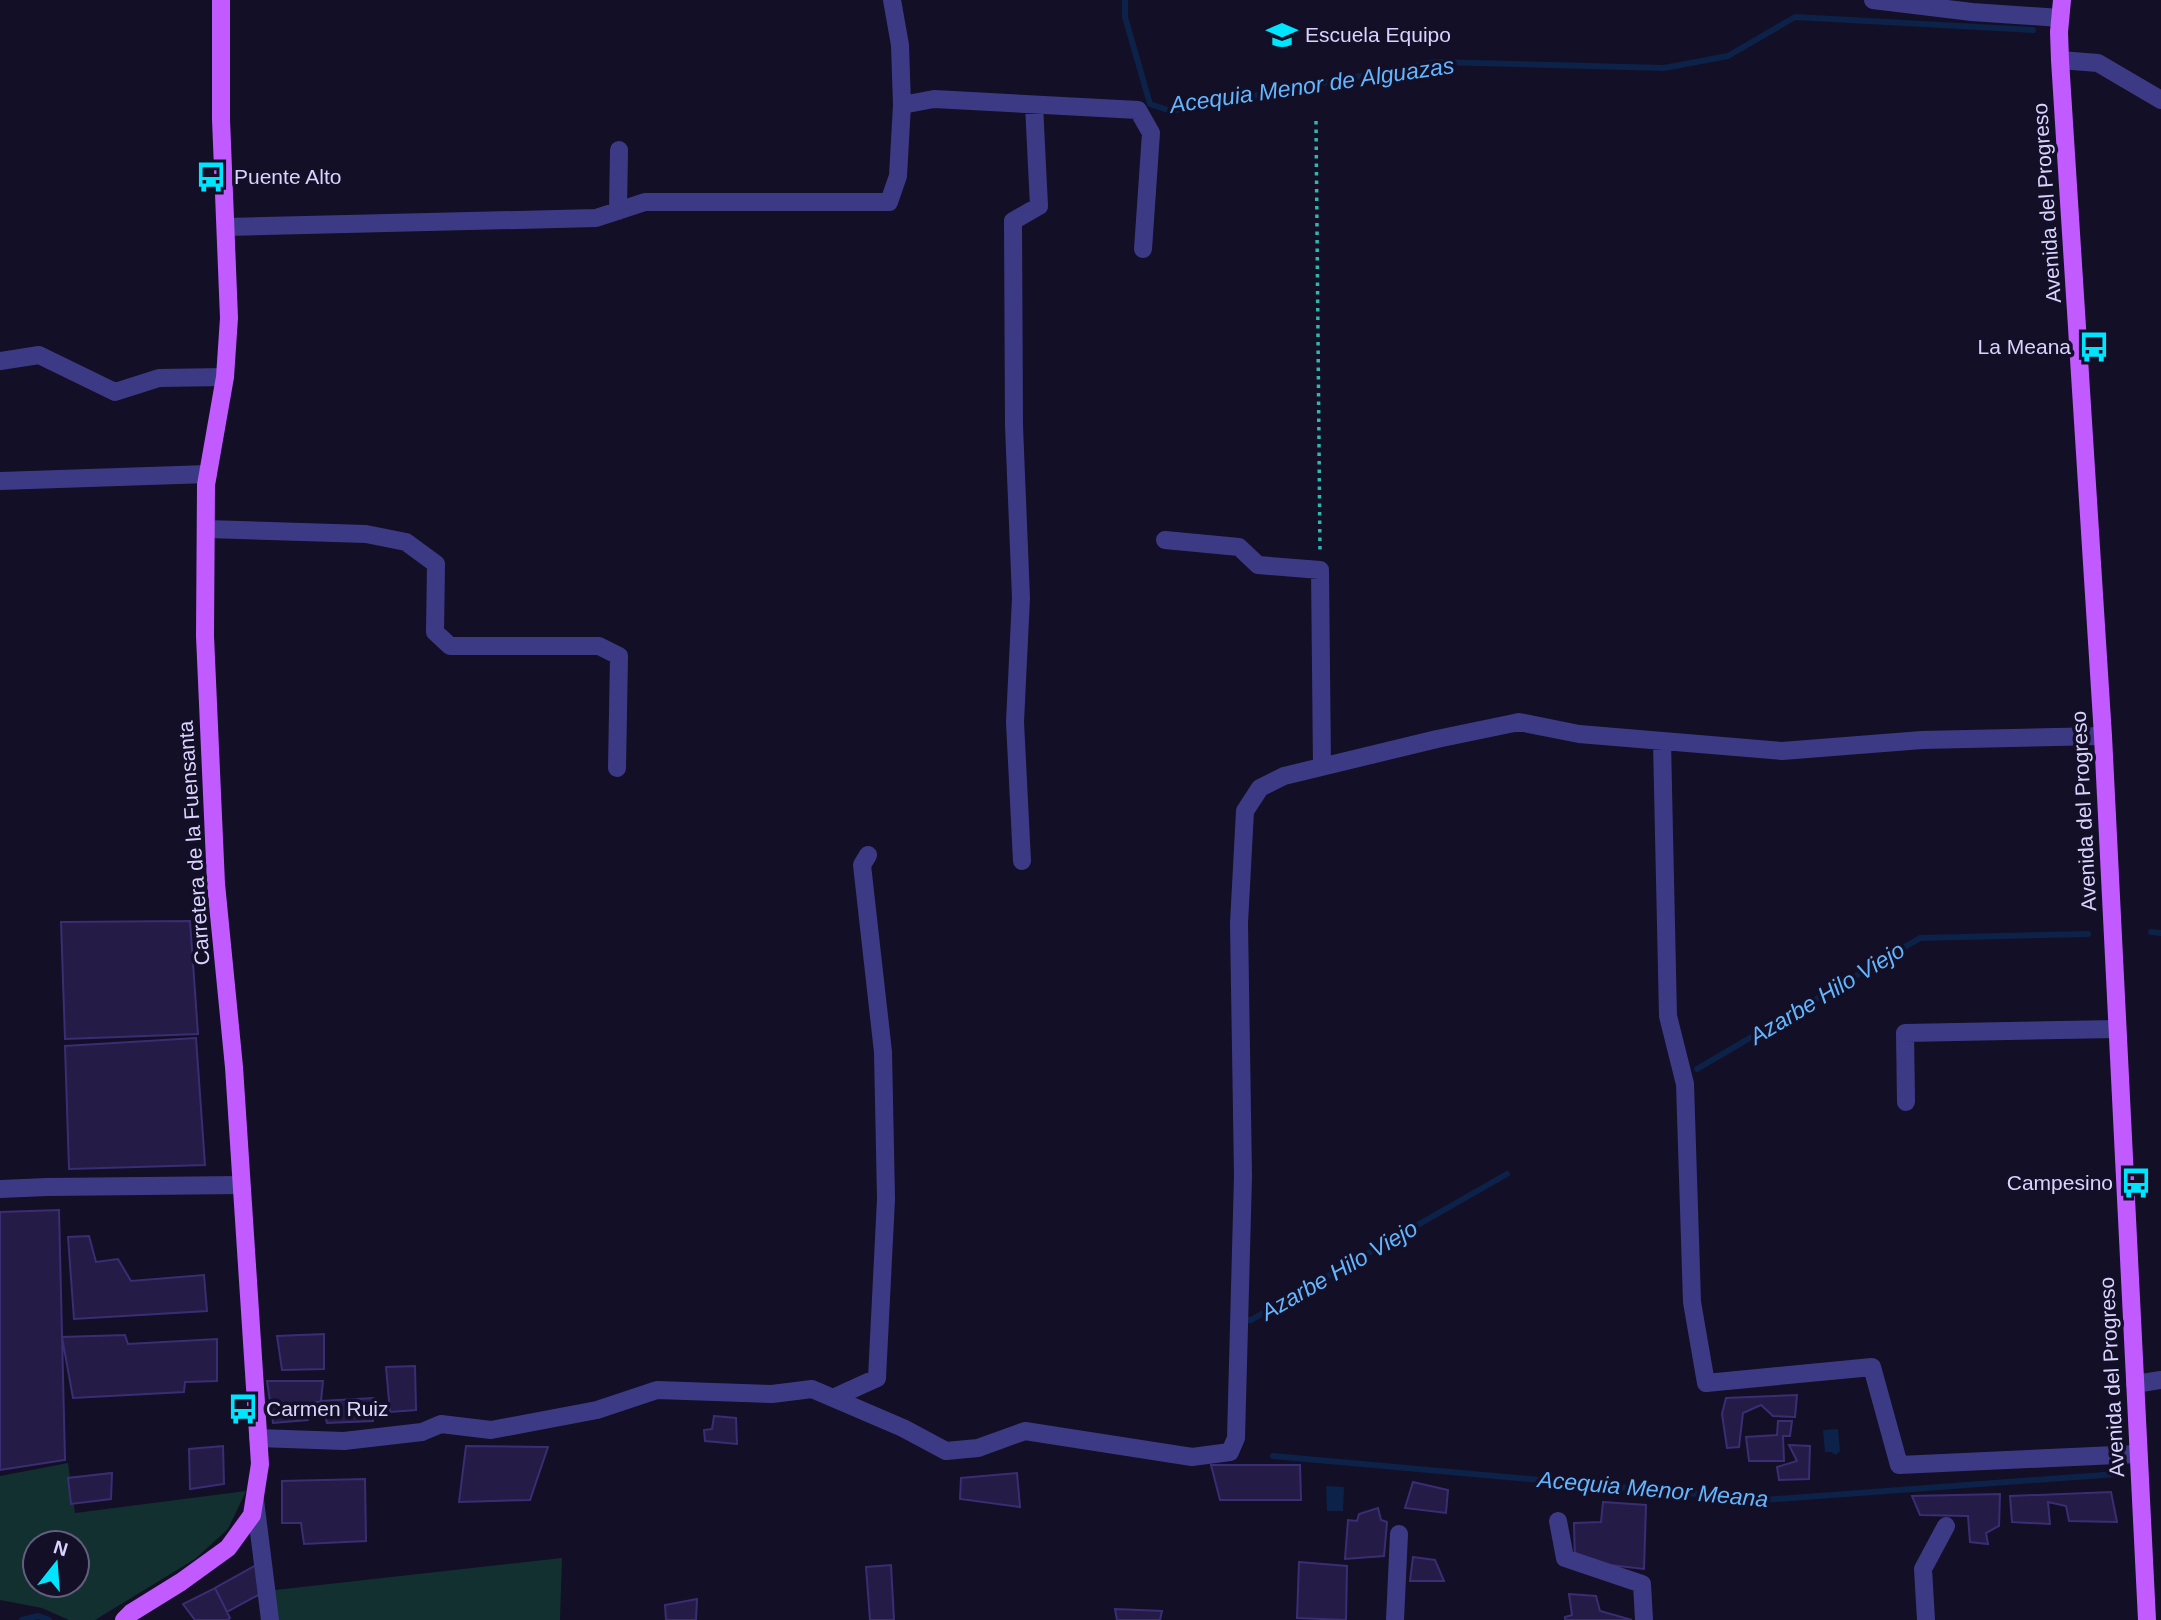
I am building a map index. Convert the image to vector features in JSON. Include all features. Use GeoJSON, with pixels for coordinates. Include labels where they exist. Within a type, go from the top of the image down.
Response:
{"type":"FeatureCollection","features":[{"type":"Feature","properties":{"kind":"main road","name":"Carretera de la Fuensanta"},"geometry":{"type":"LineString","coordinates":[[130,1618],[228,1548],[252,1515],[260,1464],[234,1068],[216,884],[205,636],[208,474],[225,377],[229,318],[221,119],[222,0]]}},
{"type":"Feature","properties":{"kind":"main road","name":"Avenida del Progreso"},"geometry":{"type":"LineString","coordinates":[[2061,9],[2060,60],[2103,736],[2147,1620]]}},
{"type":"Feature","properties":{"kind":"street"},"geometry":{"type":"LineString","coordinates":[[226,227],[596,218],[645,202],[889,202],[898,176],[902,105],[900,45],[892,0]]}},
{"type":"Feature","properties":{"kind":"street"},"geometry":{"type":"LineString","coordinates":[[1873,0],[1972,12],[2061,9]]}},
{"type":"Feature","properties":{"kind":"street"},"geometry":{"type":"LineString","coordinates":[[2060,60],[2098,63],[2161,100]]}},
{"type":"Feature","properties":{"kind":"street"},"geometry":{"type":"LineString","coordinates":[[902,105],[934,99],[1138,110],[1151,134],[1143,248]]}},
{"type":"Feature","properties":{"kind":"street"},"geometry":{"type":"LineString","coordinates":[[1022,861],[1015,722],[1021,597],[1014,426],[1013,221],[1040,206],[1034,105]]}},
{"type":"Feature","properties":{"kind":"street"},"geometry":{"type":"LineString","coordinates":[[618,211],[619,150]]}},
{"type":"Feature","properties":{"kind":"street"},"geometry":{"type":"LineString","coordinates":[[0,361],[39,355],[115,392],[159,377],[225,377]]}},
{"type":"Feature","properties":{"kind":"street"},"geometry":{"type":"LineString","coordinates":[[0,481],[208,474]]}},
{"type":"Feature","properties":{"kind":"street"},"geometry":{"type":"LineString","coordinates":[[206,529],[366,534],[406,542],[436,564],[435,632],[450,646],[599,646],[619,656],[617,768]]}},
{"type":"Feature","properties":{"kind":"street"},"geometry":{"type":"LineString","coordinates":[[1165,540],[1239,547],[1258,565],[1320,570],[1322,767]]}},
{"type":"Feature","properties":{"kind":"street"},"geometry":{"type":"LineString","coordinates":[[258,1438],[344,1441],[422,1432],[441,1424],[491,1430],[597,1410],[657,1390],[772,1394],[812,1389],[902,1428],[946,1451],[978,1448],[1025,1431],[1192,1457],[1230,1452],[1236,1438],[1243,1176],[1239,923],[1245,811],[1260,788],[1284,776],[1519,722],[1580,734],[1782,751],[1922,740],[2103,736]]}},
{"type":"Feature","properties":{"kind":"street"},"geometry":{"type":"LineString","coordinates":[[1662,742],[1668,1016],[1685,1084],[1692,1302],[1706,1383],[1872,1367],[1899,1465],[2138,1454]]}},
{"type":"Feature","properties":{"kind":"street"},"geometry":{"type":"LineString","coordinates":[[832,1398],[877,1378],[886,1199],[883,1052],[862,865],[868,855]]}},
{"type":"Feature","properties":{"kind":"street"},"geometry":{"type":"LineString","coordinates":[[1906,1102],[1905,1032],[2117,1029]]}},
{"type":"Feature","properties":{"kind":"street"},"geometry":{"type":"LineString","coordinates":[[0,1189],[47,1186],[241,1185]]}},
{"type":"Feature","properties":{"kind":"street"},"geometry":{"type":"LineString","coordinates":[[2135,1384],[2161,1380]]}},
{"type":"Feature","properties":{"kind":"street"},"geometry":{"type":"LineString","coordinates":[[255,1497],[270,1620]]}},
{"type":"Feature","properties":{"kind":"street"},"geometry":{"type":"LineString","coordinates":[[1558,1521],[1565,1558],[1642,1584],[1644,1620]]}},
{"type":"Feature","properties":{"kind":"street"},"geometry":{"type":"LineString","coordinates":[[1926,1620],[1923,1569],[1946,1526]]}},
{"type":"Feature","properties":{"kind":"street"},"geometry":{"type":"LineString","coordinates":[[1395,1620],[1399,1534]]}},
{"type":"Feature","properties":{"kind":"path"},"geometry":{"type":"LineString","coordinates":[[1316,121],[1320,570]]}},
{"type":"Feature","properties":{"kind":"green space"},"geometry":{"type":"Polygon","coordinates":[[[68,1463],[75,1513],[246,1491],[228,1529],[195,1559],[95,1620],[69,1620],[42,1608],[0,1600],[0,1476],[68,1463]]]}},
{"type":"Feature","properties":{"kind":"green space"},"geometry":{"type":"Polygon","coordinates":[[[562,1558],[560,1620],[269,1620],[266,1591],[562,1558]]]}},
{"type":"Feature","properties":{"kind":"water"},"geometry":{"type":"Polygon","coordinates":[[[1838,1429],[1840,1451],[1836,1455],[1825,1452],[1823,1430],[1838,1429]]]}},
{"type":"Feature","properties":{"kind":"water"},"geometry":{"type":"Polygon","coordinates":[[[1326,1486],[1344,1487],[1343,1511],[1327,1511],[1326,1486]]]}},
{"type":"Feature","properties":{"kind":"building"},"geometry":{"type":"Polygon","coordinates":[[[190,921],[198,1034],[65,1039],[61,922],[190,921]]]}},
{"type":"Feature","properties":{"kind":"building"},"geometry":{"type":"Polygon","coordinates":[[[196,1038],[205,1165],[69,1169],[65,1046],[196,1038]]]}},
{"type":"Feature","properties":{"kind":"building"},"geometry":{"type":"Polygon","coordinates":[[[59,1210],[65,1460],[0,1470],[0,1212],[59,1210]]]}},
{"type":"Feature","properties":{"kind":"building"},"geometry":{"type":"Polygon","coordinates":[[[89,1236],[96,1262],[118,1259],[131,1281],[204,1275],[207,1311],[74,1319],[68,1237],[89,1236]]]}},
{"type":"Feature","properties":{"kind":"building"},"geometry":{"type":"Polygon","coordinates":[[[324,1334],[324,1369],[282,1370],[277,1336],[324,1334]]]}},
{"type":"Feature","properties":{"kind":"building"},"geometry":{"type":"Polygon","coordinates":[[[125,1335],[128,1344],[217,1339],[217,1381],[185,1382],[184,1392],[73,1398],[62,1337],[125,1335]]]}},
{"type":"Feature","properties":{"kind":"building"},"geometry":{"type":"Polygon","coordinates":[[[415,1366],[416,1410],[390,1412],[386,1367],[415,1366]]]}},
{"type":"Feature","properties":{"kind":"building"},"geometry":{"type":"Polygon","coordinates":[[[267,1381],[323,1381],[321,1401],[314,1403],[308,1420],[273,1423],[267,1381]]]}},
{"type":"Feature","properties":{"kind":"building"},"geometry":{"type":"Polygon","coordinates":[[[1797,1395],[1795,1417],[1773,1416],[1761,1405],[1743,1413],[1739,1447],[1727,1448],[1722,1414],[1726,1398],[1797,1395]]]}},
{"type":"Feature","properties":{"kind":"building"},"geometry":{"type":"Polygon","coordinates":[[[374,1398],[373,1421],[327,1423],[321,1401],[374,1398]]]}},
{"type":"Feature","properties":{"kind":"building"},"geometry":{"type":"Polygon","coordinates":[[[714,1416],[736,1418],[737,1444],[705,1441],[704,1430],[712,1429],[714,1416]]]}},
{"type":"Feature","properties":{"kind":"building"},"geometry":{"type":"Polygon","coordinates":[[[1778,1421],[1792,1421],[1790,1436],[1783,1436],[1784,1461],[1749,1461],[1746,1437],[1777,1435],[1778,1421]]]}},
{"type":"Feature","properties":{"kind":"building"},"geometry":{"type":"Polygon","coordinates":[[[1789,1445],[1810,1446],[1809,1479],[1779,1480],[1777,1467],[1797,1461],[1789,1445]]]}},
{"type":"Feature","properties":{"kind":"building"},"geometry":{"type":"Polygon","coordinates":[[[223,1446],[224,1484],[190,1489],[189,1449],[223,1446]]]}},
{"type":"Feature","properties":{"kind":"building"},"geometry":{"type":"Polygon","coordinates":[[[466,1446],[548,1447],[530,1500],[459,1502],[466,1446]]]}},
{"type":"Feature","properties":{"kind":"building"},"geometry":{"type":"Polygon","coordinates":[[[1211,1465],[1300,1465],[1301,1500],[1220,1500],[1211,1465]]]}},
{"type":"Feature","properties":{"kind":"building"},"geometry":{"type":"Polygon","coordinates":[[[112,1473],[111,1499],[71,1504],[68,1478],[112,1473]]]}},
{"type":"Feature","properties":{"kind":"building"},"geometry":{"type":"Polygon","coordinates":[[[1017,1473],[1020,1507],[960,1499],[961,1478],[1017,1473]]]}},
{"type":"Feature","properties":{"kind":"building"},"geometry":{"type":"Polygon","coordinates":[[[365,1479],[366,1541],[304,1544],[301,1523],[282,1523],[282,1481],[365,1479]]]}},
{"type":"Feature","properties":{"kind":"building"},"geometry":{"type":"Polygon","coordinates":[[[1413,1482],[1448,1490],[1446,1513],[1405,1508],[1413,1482]]]}},
{"type":"Feature","properties":{"kind":"building"},"geometry":{"type":"Polygon","coordinates":[[[2111,1492],[2117,1522],[2069,1521],[2066,1506],[2048,1502],[2050,1524],[2012,1522],[2010,1496],[2111,1492]]]}},
{"type":"Feature","properties":{"kind":"building"},"geometry":{"type":"Polygon","coordinates":[[[2000,1494],[1999,1526],[1986,1533],[1988,1544],[1970,1542],[1968,1516],[1920,1515],[1912,1496],[2000,1494]]]}},
{"type":"Feature","properties":{"kind":"building"},"geometry":{"type":"Polygon","coordinates":[[[1603,1502],[1646,1505],[1644,1569],[1575,1561],[1574,1523],[1601,1522],[1603,1502]]]}},
{"type":"Feature","properties":{"kind":"building"},"geometry":{"type":"Polygon","coordinates":[[[1378,1508],[1381,1520],[1387,1522],[1384,1556],[1345,1559],[1348,1520],[1357,1521],[1359,1514],[1378,1508]]]}},
{"type":"Feature","properties":{"kind":"building"},"geometry":{"type":"Polygon","coordinates":[[[1413,1557],[1435,1560],[1444,1581],[1410,1581],[1413,1557]]]}},
{"type":"Feature","properties":{"kind":"building"},"geometry":{"type":"Polygon","coordinates":[[[1299,1562],[1347,1566],[1346,1620],[1297,1618],[1299,1562]]]}},
{"type":"Feature","properties":{"kind":"building"},"geometry":{"type":"Polygon","coordinates":[[[258,1564],[260,1594],[227,1612],[215,1588],[258,1564]]]}},
{"type":"Feature","properties":{"kind":"building"},"geometry":{"type":"Polygon","coordinates":[[[891,1565],[894,1620],[870,1620],[866,1567],[891,1565]]]}},
{"type":"Feature","properties":{"kind":"building"},"geometry":{"type":"Polygon","coordinates":[[[215,1588],[230,1618],[195,1620],[183,1604],[215,1588]]]}},
{"type":"Feature","properties":{"kind":"building"},"geometry":{"type":"Polygon","coordinates":[[[1569,1594],[1596,1596],[1600,1611],[1632,1620],[1565,1620],[1565,1617],[1572,1615],[1569,1594]]]}},
{"type":"Feature","properties":{"kind":"building"},"geometry":{"type":"Polygon","coordinates":[[[697,1599],[696,1620],[666,1620],[665,1605],[697,1599]]]}},
{"type":"Feature","properties":{"kind":"building"},"geometry":{"type":"Polygon","coordinates":[[[1115,1609],[1162,1611],[1160,1620],[1117,1620],[1115,1609]]]}},
{"type":"Feature","properties":{"kind":"waterway","name":"Acequia Menor de Alguazas"},"geometry":{"type":"LineString","coordinates":[[1125,0],[1125,17],[1150,104],[1171,111],[1436,62],[1664,68],[1728,56],[1795,17],[2033,30]]}},
{"type":"Feature","properties":{"kind":"waterway","name":"Azarbe Hilo Viejo"},"geometry":{"type":"LineString","coordinates":[[2151,932],[2161,933]]}},
{"type":"Feature","properties":{"kind":"waterway","name":"Azarbe Hilo Viejo"},"geometry":{"type":"LineString","coordinates":[[1697,1069],[1920,938],[2088,934]]}},
{"type":"Feature","properties":{"kind":"waterway","name":"Azarbe Hilo Viejo"},"geometry":{"type":"LineString","coordinates":[[1243,1320],[1251,1320],[1507,1174]]}},
{"type":"Feature","properties":{"kind":"waterway","name":"Acequia Menor Meana"},"geometry":{"type":"LineString","coordinates":[[1273,1456],[1764,1500],[2117,1474]]}},
{"type":"Feature","properties":{"kind":"waterway"},"geometry":{"type":"LineString","coordinates":[[22,1620],[38,1616],[49,1620]]}},
{"type":"Feature","properties":{"kind":"place","name":"Escuela Equipo"},"geometry":{"type":"Point","coordinates":[1282,35]}},
{"type":"Feature","properties":{"kind":"place","name":"Puente Alto"},"geometry":{"type":"Point","coordinates":[211,177]}},
{"type":"Feature","properties":{"kind":"place","name":"La Meana"},"geometry":{"type":"Point","coordinates":[2094,347]}},
{"type":"Feature","properties":{"kind":"place","name":"Campesino"},"geometry":{"type":"Point","coordinates":[2136,1183]}},
{"type":"Feature","properties":{"kind":"place","name":"Carmen Ruiz"},"geometry":{"type":"Point","coordinates":[243,1409]}}]}
